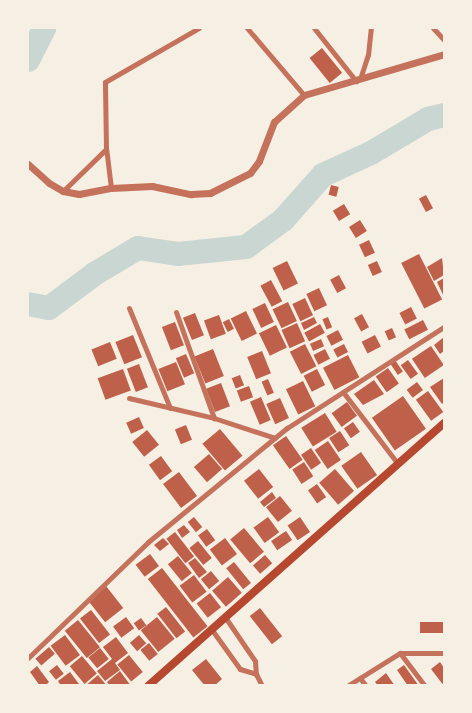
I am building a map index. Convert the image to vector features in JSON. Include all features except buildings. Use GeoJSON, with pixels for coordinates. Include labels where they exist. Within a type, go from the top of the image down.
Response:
{"type":"FeatureCollection","features":[{"type":"Feature","properties":{"kind":"main road"},"geometry":{"type":"LineString","coordinates":[[148,686],[444,423]]}},
{"type":"Feature","properties":{"kind":"street"},"geometry":{"type":"LineString","coordinates":[[111,188],[106,149],[105,82],[199,28]]}},
{"type":"Feature","properties":{"kind":"street"},"geometry":{"type":"LineString","coordinates":[[247,28],[304,95]]}},
{"type":"Feature","properties":{"kind":"street"},"geometry":{"type":"LineString","coordinates":[[314,28],[358,80]]}},
{"type":"Feature","properties":{"kind":"street"},"geometry":{"type":"LineString","coordinates":[[358,80],[368,55],[371,28]]}},
{"type":"Feature","properties":{"kind":"street"},"geometry":{"type":"LineString","coordinates":[[433,28],[444,40]]}},
{"type":"Feature","properties":{"kind":"street"},"geometry":{"type":"LineString","coordinates":[[28,164],[49,183],[63,190],[79,194],[111,188],[152,186],[190,194],[210,193],[250,173],[259,161],[274,122],[304,95],[444,54]]}},
{"type":"Feature","properties":{"kind":"street"},"geometry":{"type":"LineString","coordinates":[[63,190],[106,149]]}},
{"type":"Feature","properties":{"kind":"street"},"geometry":{"type":"LineString","coordinates":[[129,308],[170,408]]}},
{"type":"Feature","properties":{"kind":"street"},"geometry":{"type":"LineString","coordinates":[[176,312],[214,418]]}},
{"type":"Feature","properties":{"kind":"street"},"geometry":{"type":"LineString","coordinates":[[28,658],[148,542],[274,438],[444,327]]}},
{"type":"Feature","properties":{"kind":"street"},"geometry":{"type":"LineString","coordinates":[[343,392],[398,464]]}},
{"type":"Feature","properties":{"kind":"street"},"geometry":{"type":"LineString","coordinates":[[128,398],[214,418],[274,438]]}},
{"type":"Feature","properties":{"kind":"street"},"geometry":{"type":"LineString","coordinates":[[225,617],[255,661],[256,674],[262,686]]}},
{"type":"Feature","properties":{"kind":"street"},"geometry":{"type":"LineString","coordinates":[[212,630],[240,669],[256,674]]}},
{"type":"Feature","properties":{"kind":"street"},"geometry":{"type":"LineString","coordinates":[[347,686],[400,653],[444,653]]}},
{"type":"Feature","properties":{"kind":"street"},"geometry":{"type":"LineString","coordinates":[[400,653],[425,686]]}},
{"type":"Feature","properties":{"kind":"street"},"geometry":{"type":"LineString","coordinates":[[360,678],[366,686]]}},
{"type":"Feature","properties":{"kind":"waterway"},"geometry":{"type":"LineString","coordinates":[[28,60],[44,28]]}},
{"type":"Feature","properties":{"kind":"waterway"},"geometry":{"type":"LineString","coordinates":[[28,304],[49,308],[96,273],[138,248],[178,254],[246,247],[283,220],[323,175],[371,153],[428,119],[444,115]]}}]}
